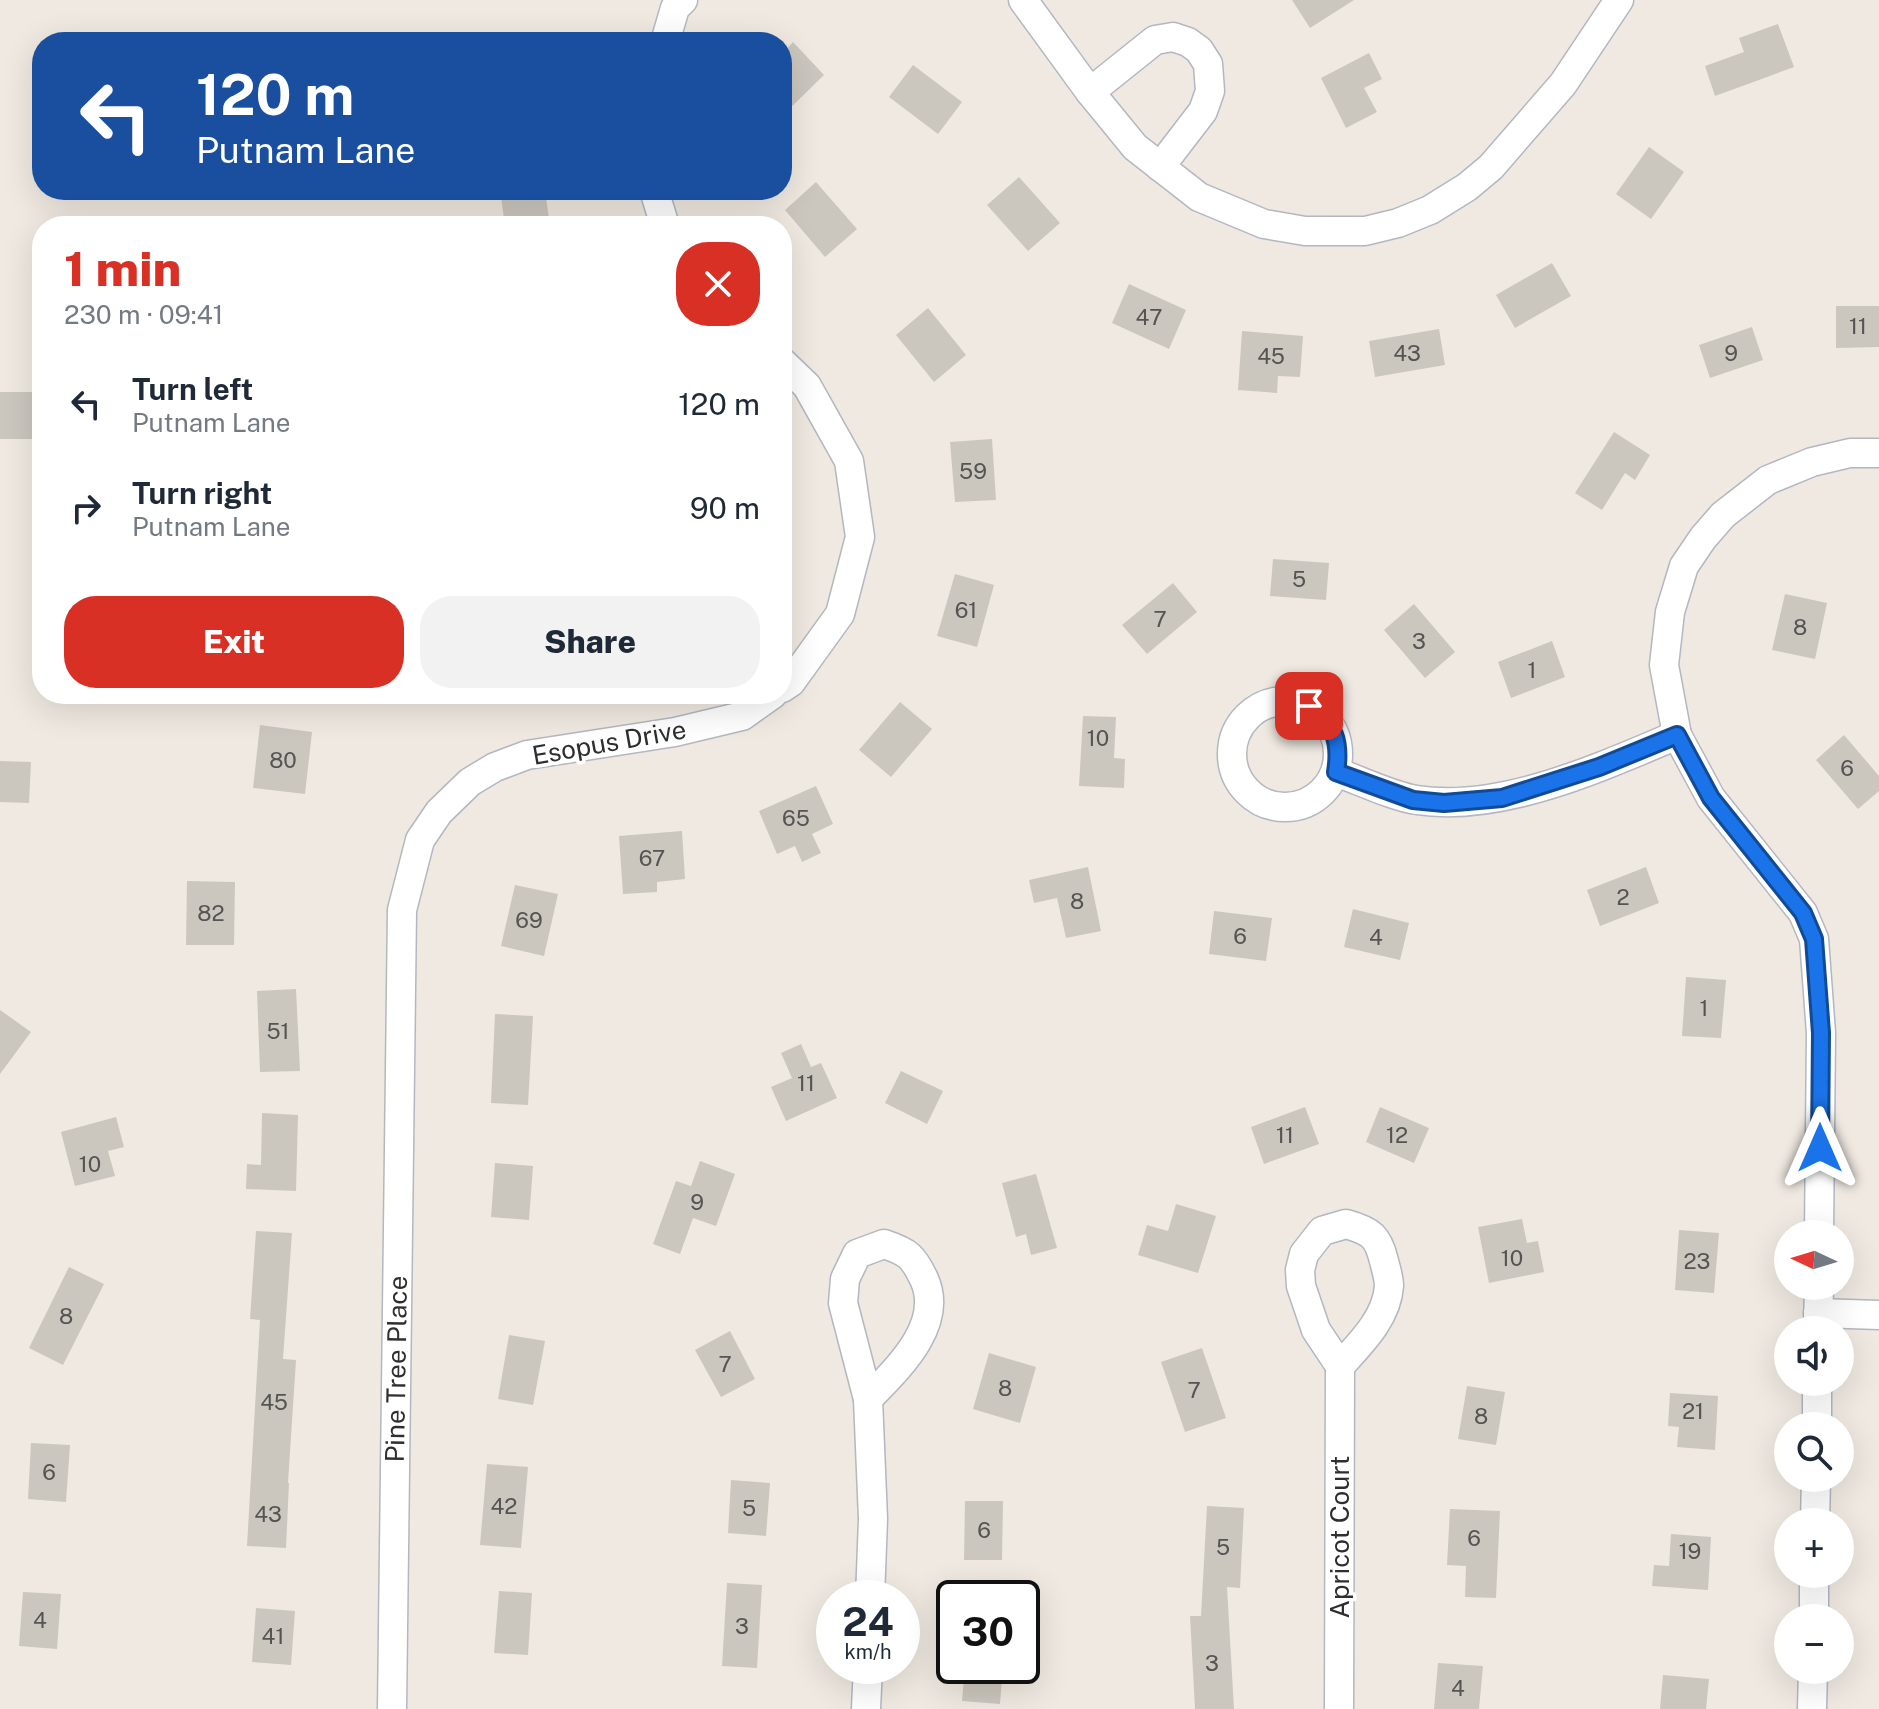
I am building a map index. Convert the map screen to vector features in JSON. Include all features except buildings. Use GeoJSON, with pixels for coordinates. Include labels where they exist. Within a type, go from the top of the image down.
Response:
{"type":"FeatureCollection","features":[{"type":"Feature","properties":{"kind":"street"},"geometry":{"type":"LineString","coordinates":[[1023,0],[1090,92],[1135,147],[1199,197],[1264,224],[1305,231],[1365,231],[1398,223],[1430,210],[1467,187],[1491,167],[1563,84],[1619,0]]}},
{"type":"Feature","properties":{"kind":"street"},"geometry":{"type":"LineString","coordinates":[[667,32],[674,3]]}},
{"type":"Feature","properties":{"kind":"street"},"geometry":{"type":"LineString","coordinates":[[1090,92],[1155,40],[1173,37],[1199,50],[1208,64],[1210,91],[1203,111],[1160,167]]}},
{"type":"Feature","properties":{"kind":"street"},"geometry":{"type":"LineString","coordinates":[[792,372],[807,386],[849,461],[860,537],[840,614],[792,681]]}},
{"type":"Feature","properties":{"kind":"street"},"geometry":{"type":"LineString","coordinates":[[1819,1220],[1821,1033],[1814,939],[1803,913],[1711,798],[1677,735],[1664,665],[1670,612],[1684,566],[1723,515],[1768,480],[1812,462],[1850,453],[1879,453]]}},
{"type":"Feature","properties":{"kind":"street","name":"Esopus Drive"},"geometry":{"type":"LineString","coordinates":[[400,1029],[402,910],[420,840],[439,812],[470,782],[495,767],[527,755],[675,732],[742,716],[759,704]]}},
{"type":"Feature","properties":{"kind":"street"},"geometry":{"type":"LineString","coordinates":[[1336,772],[1413,800],[1444,803],[1502,798],[1599,767],[1677,735]]}},
{"type":"Feature","properties":{"kind":"street","name":"Pine Tree Place"},"geometry":{"type":"LineString","coordinates":[[392,1709],[400,1029]]}},
{"type":"Feature","properties":{"kind":"street"},"geometry":{"type":"LineString","coordinates":[[1346,1224],[1366,1229],[1380,1244],[1390,1283],[1387,1300],[1371,1332],[1340,1366],[1316,1330],[1301,1286],[1300,1270],[1304,1254],[1322,1231],[1346,1224]]}},
{"type":"Feature","properties":{"kind":"street"},"geometry":{"type":"LineString","coordinates":[[868,1399],[903,1362],[920,1337],[927,1314],[929,1290],[916,1261],[901,1250],[884,1244],[857,1254],[845,1279],[843,1303],[868,1399],[873,1519],[871,1580]]}},
{"type":"Feature","properties":{"kind":"street"},"geometry":{"type":"LineString","coordinates":[[1818,1310],[1879,1315]]}},
{"type":"Feature","properties":{"kind":"street","name":"Apricot Court"},"geometry":{"type":"LineString","coordinates":[[1339,1709],[1340,1366]]}},
{"type":"Feature","properties":{"kind":"street"},"geometry":{"type":"LineString","coordinates":[[866,1709],[867,1684]]}},
{"type":"Feature","properties":{"kind":"street"},"geometry":{"type":"LineString","coordinates":[[1812,1709],[1813,1684]]}},
{"type":"Feature","properties":{"kind":"route"},"geometry":{"type":"LineString","coordinates":[[1309,706],[1321,714],[1337,741],[1336,772],[1413,800],[1444,803],[1502,798],[1599,767],[1677,735],[1711,798],[1803,913],[1814,939],[1821,1033],[1820,1148]]}}]}
